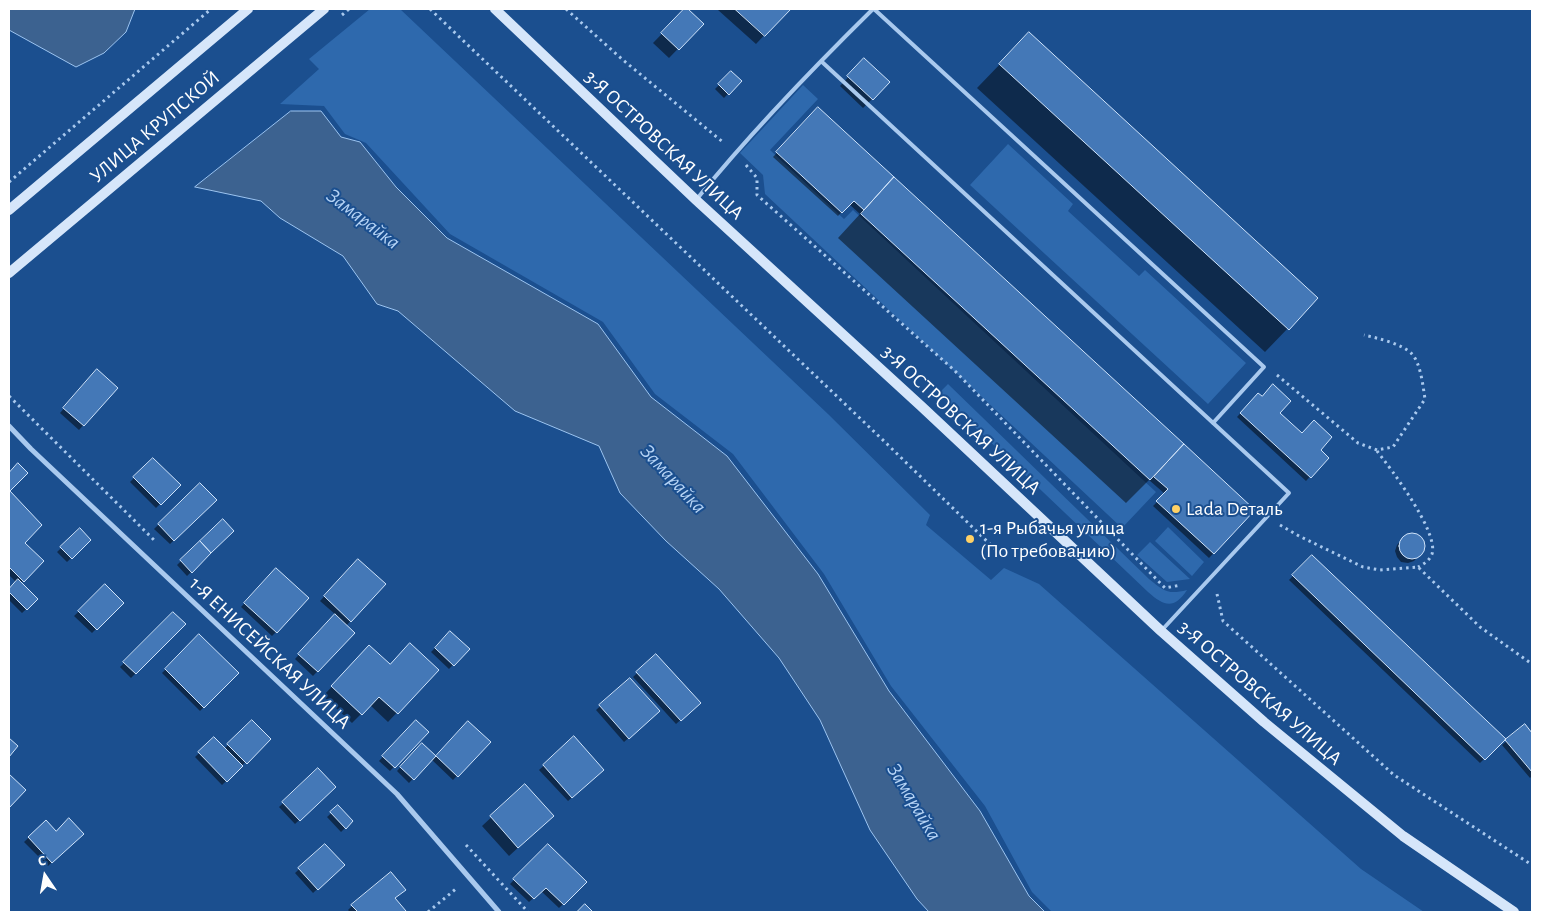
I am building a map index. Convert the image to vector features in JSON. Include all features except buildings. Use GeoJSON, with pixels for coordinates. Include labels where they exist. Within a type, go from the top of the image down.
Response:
{"type":"FeatureCollection","features":[{"type":"Feature","properties":{"kind":"main road","name":"УЛИЦА КРУПСКОЙ"},"geometry":{"type":"LineString","coordinates":[[9,210],[248,9]]}},
{"type":"Feature","properties":{"kind":"main road","name":"УЛИЦА КРУПСКОЙ"},"geometry":{"type":"LineString","coordinates":[[9,273],[324,9]]}},
{"type":"Feature","properties":{"kind":"main road","name":"3-Я ОСТРОВСКАЯ УЛИЦА"},"geometry":{"type":"LineString","coordinates":[[495,9],[696,200],[921,406],[1161,631],[1264,722],[1403,836],[1514,912]]}},
{"type":"Feature","properties":{"kind":"street","name":"1-Я ЕНИСЕЙСКАЯ УЛИЦА"},"geometry":{"type":"LineString","coordinates":[[9,426],[31,449],[397,794],[499,912]]}},
{"type":"Feature","properties":{"kind":"lane"},"geometry":{"type":"LineString","coordinates":[[696,200],[735,152],[820,61],[874,9],[1264,367],[1212,422]]}},
{"type":"Feature","properties":{"kind":"lane"},"geometry":{"type":"LineString","coordinates":[[820,61],[1289,493],[1161,631]]}},
{"type":"Feature","properties":{"kind":"path"},"geometry":{"type":"LineString","coordinates":[[9,182],[212,9]]}},
{"type":"Feature","properties":{"kind":"path"},"geometry":{"type":"LineString","coordinates":[[430,9],[1000,554]]}},
{"type":"Feature","properties":{"kind":"path"},"geometry":{"type":"LineString","coordinates":[[566,9],[623,60],[735,152],[758,178],[757,195],[954,370],[1165,588],[1206,582],[1217,592],[1223,621],[1394,775],[1532,865]]}},
{"type":"Feature","properties":{"kind":"path"},"geometry":{"type":"LineString","coordinates":[[1264,367],[1280,376],[1358,443],[1376,450],[1393,447],[1425,400],[1420,371],[1412,354],[1390,341],[1364,335]]}},
{"type":"Feature","properties":{"kind":"path"},"geometry":{"type":"LineString","coordinates":[[1266,517],[1299,536],[1363,567],[1380,570],[1418,567],[1426,563],[1432,555],[1433,544],[1414,502],[1376,450]]}},
{"type":"Feature","properties":{"kind":"path"},"geometry":{"type":"LineString","coordinates":[[1418,567],[1480,627],[1532,664]]}},
{"type":"Feature","properties":{"kind":"path"},"geometry":{"type":"LineString","coordinates":[[428,912],[469,878]]}},
{"type":"Feature","properties":{"kind":"shaded area"},"geometry":{"type":"Polygon","coordinates":[[[370,9],[400,9],[828,414],[930,515],[926,525],[991,580],[1004,568],[1039,584],[1361,869],[1424,912],[1052,912],[1032,892],[985,806],[891,686],[824,574],[733,454],[655,394],[603,322],[450,234],[366,143],[345,134],[324,106],[280,104],[319,69],[309,59],[370,9]]]}},
{"type":"Feature","properties":{"kind":"shaded area"},"geometry":{"type":"Polygon","coordinates":[[[803,85],[818,99],[770,150],[844,219],[853,210],[1156,492],[1122,528],[765,194],[763,175],[740,153],[803,85]]]}},
{"type":"Feature","properties":{"kind":"shaded area"},"geometry":{"type":"Polygon","coordinates":[[[1008,144],[1073,204],[1068,211],[1139,276],[1145,270],[1246,363],[1208,404],[970,185],[1008,144]]]}},
{"type":"Feature","properties":{"kind":"shaded area"},"geometry":{"type":"Polygon","coordinates":[[[948,384],[1149,579],[1166,591],[1187,590],[1178,601],[1169,604],[1164,603],[1148,592],[939,393],[948,384]]]}},
{"type":"Feature","properties":{"kind":"shaded area"},"geometry":{"type":"Polygon","coordinates":[[[1168,527],[1204,562],[1192,576],[1155,541],[1168,527]]]}},
{"type":"Feature","properties":{"kind":"shaded area"},"geometry":{"type":"Polygon","coordinates":[[[1150,542],[1190,579],[1167,582],[1137,555],[1150,542]]]}},
{"type":"Feature","properties":{"kind":"water"},"geometry":{"type":"Polygon","coordinates":[[[9,9],[135,9],[126,32],[104,53],[76,67],[9,30],[9,9]]]}},
{"type":"Feature","properties":{"kind":"water","name":"Замарайка"},"geometry":{"type":"Polygon","coordinates":[[[291,111],[321,111],[341,137],[360,142],[396,187],[447,238],[598,324],[651,397],[727,456],[818,574],[889,691],[980,811],[1029,896],[1045,912],[929,912],[917,899],[870,830],[820,720],[779,658],[719,589],[666,541],[620,493],[599,446],[515,411],[398,311],[377,304],[343,256],[280,218],[261,201],[195,187],[291,111]]]}},
{"type":"Feature","properties":{"kind":"place","name":"Lada Dеталь"},"geometry":{"type":"Point","coordinates":[1176,509]}},
{"type":"Feature","properties":{"kind":"place","name":"1-я Рыбачья улица (По требованию)"},"geometry":{"type":"Point","coordinates":[970,539]}}]}
